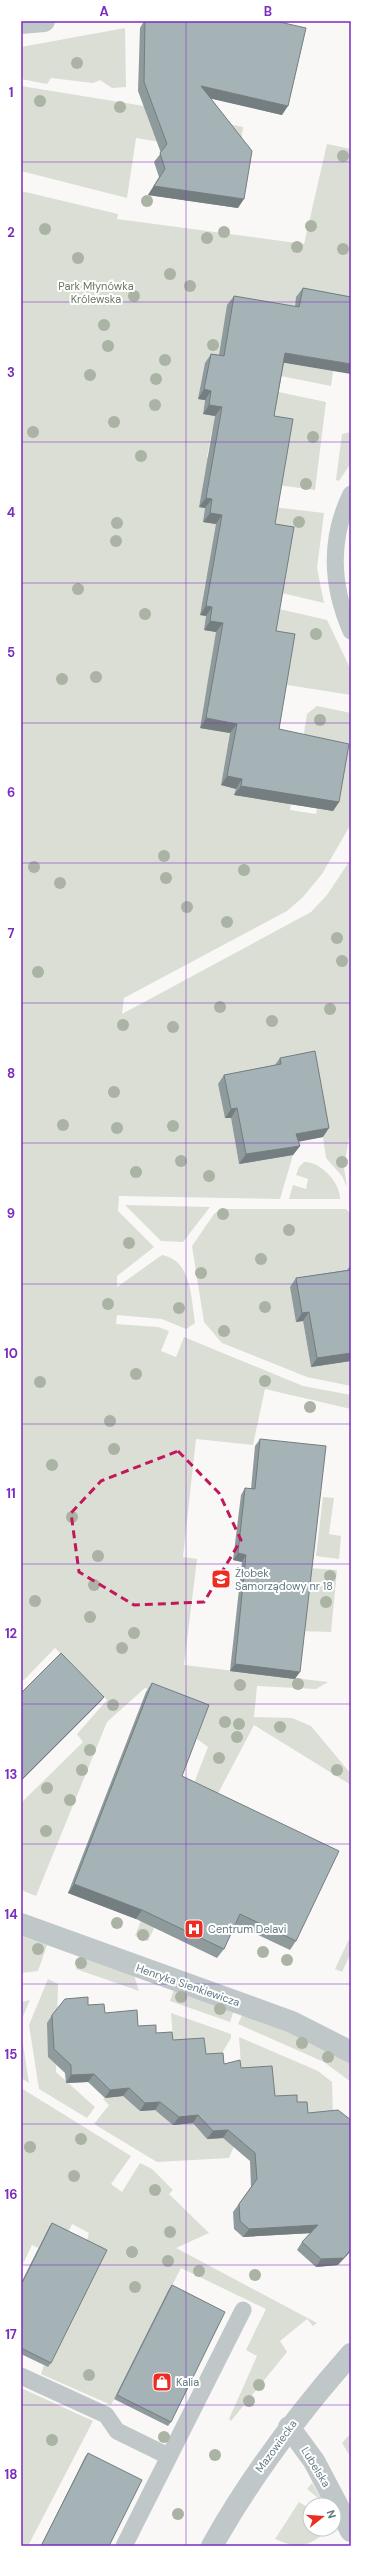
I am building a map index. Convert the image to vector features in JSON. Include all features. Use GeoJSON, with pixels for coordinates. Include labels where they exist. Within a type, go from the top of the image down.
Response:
{"type":"FeatureCollection","features":[{"type":"Feature","properties":{"kind":"street"},"geometry":{"type":"LineString","coordinates":[[21,22],[44,21]]}},
{"type":"Feature","properties":{"kind":"street","name":"Henryka Sienkiewicza"},"geometry":{"type":"LineString","coordinates":[[21,1924],[292,2022],[351,2052]]}},
{"type":"Feature","properties":{"kind":"street","name":"Mazowiecka"},"geometry":{"type":"LineString","coordinates":[[212,2546],[256,2474],[289,2427],[351,2354]]}},
{"type":"Feature","properties":{"kind":"street","name":"Lubelska"},"geometry":{"type":"LineString","coordinates":[[289,2427],[314,2461],[351,2531]]}},
{"type":"Feature","properties":{"kind":"lane"},"geometry":{"type":"LineString","coordinates":[[351,494],[335,544],[335,568],[340,603],[351,631]]}},
{"type":"Feature","properties":{"kind":"lane"},"geometry":{"type":"LineString","coordinates":[[124,2546],[168,2456],[243,2310]]}},
{"type":"Feature","properties":{"kind":"lane"},"geometry":{"type":"LineString","coordinates":[[21,2376],[106,2415],[117,2432],[168,2456]]}},
{"type":"Feature","properties":{"kind":"highlighted area"},"geometry":{"type":"Polygon","coordinates":[[[178,1451],[219,1493],[241,1540],[204,1602],[134,1605],[79,1572],[71,1513],[101,1481],[178,1451]]]}},
{"type":"Feature","properties":{"kind":"green space"},"geometry":{"type":"Polygon","coordinates":[[[125,28],[126,87],[112,88],[100,80],[93,83],[51,78],[47,84],[21,79],[21,47],[125,28]]]}},
{"type":"Feature","properties":{"kind":"green space"},"geometry":{"type":"Polygon","coordinates":[[[21,86],[138,105],[243,127],[239,155],[136,138],[127,198],[21,171],[21,86]]]}},
{"type":"Feature","properties":{"kind":"green space","name":"Park Młynówka Królewska"},"geometry":{"type":"Polygon","coordinates":[[[327,144],[351,149],[351,307],[292,322],[217,365],[205,400],[203,414],[221,417],[212,431],[207,457],[214,459],[205,472],[199,507],[205,508],[222,525],[206,580],[200,615],[206,616],[223,633],[206,692],[200,727],[230,733],[221,785],[291,804],[290,810],[316,814],[317,809],[333,811],[302,746],[307,714],[317,706],[351,713],[351,824],[322,874],[303,897],[287,911],[124,998],[122,1014],[311,912],[327,895],[351,859],[351,1136],[349,1137],[344,1168],[347,1187],[342,1176],[326,1158],[323,1137],[231,1118],[239,1164],[293,1155],[280,1199],[119,1196],[118,1211],[154,1247],[117,1276],[117,1287],[162,1255],[172,1258],[185,1272],[191,1292],[195,1323],[186,1329],[162,1319],[117,1315],[116,1324],[158,1327],[169,1331],[161,1351],[176,1357],[184,1337],[303,1386],[351,1395],[351,1409],[265,1389],[253,1445],[196,1439],[183,1557],[197,1559],[184,1665],[328,1682],[316,1689],[257,1686],[254,1717],[292,1718],[311,1726],[351,1774],[351,1785],[254,1725],[213,1803],[148,1941],[135,1936],[208,1747],[197,1739],[206,1712],[145,1688],[107,1722],[36,1896],[21,1890],[21,1803],[83,1742],[77,1734],[107,1700],[55,1648],[24,1680],[21,1679],[21,191],[118,214],[117,219],[304,244],[327,144]]]}},
{"type":"Feature","properties":{"kind":"green space"},"geometry":{"type":"Polygon","coordinates":[[[272,361],[333,371],[331,386],[276,375],[272,361]]]}},
{"type":"Feature","properties":{"kind":"green space"},"geometry":{"type":"Polygon","coordinates":[[[274,391],[326,402],[315,490],[277,485],[268,425],[274,391]]]}},
{"type":"Feature","properties":{"kind":"green space"},"geometry":{"type":"Polygon","coordinates":[[[351,432],[351,463],[339,481],[336,480],[342,434],[351,432]]]}},
{"type":"Feature","properties":{"kind":"green space"},"geometry":{"type":"Polygon","coordinates":[[[273,507],[324,513],[317,568],[324,603],[278,592],[268,533],[273,507]]]}},
{"type":"Feature","properties":{"kind":"green space"},"geometry":{"type":"Polygon","coordinates":[[[275,608],[327,620],[351,670],[351,695],[281,684],[269,640],[275,608]]]}},
{"type":"Feature","properties":{"kind":"green space"},"geometry":{"type":"Polygon","coordinates":[[[304,1162],[317,1165],[329,1174],[334,1180],[340,1199],[289,1199],[293,1185],[306,1189],[308,1179],[296,1175],[299,1167],[304,1162]]]}},
{"type":"Feature","properties":{"kind":"green space"},"geometry":{"type":"Polygon","coordinates":[[[125,1205],[210,1207],[183,1242],[161,1241],[125,1205]]]}},
{"type":"Feature","properties":{"kind":"green space"},"geometry":{"type":"Polygon","coordinates":[[[221,1209],[346,1209],[351,1214],[351,1272],[296,1322],[303,1321],[311,1367],[351,1361],[351,1386],[307,1377],[222,1343],[204,1322],[192,1246],[214,1214],[221,1209]]]}},
{"type":"Feature","properties":{"kind":"green space"},"geometry":{"type":"Polygon","coordinates":[[[323,1497],[334,1498],[329,1534],[341,1536],[339,1559],[316,1556],[323,1497]]]}},
{"type":"Feature","properties":{"kind":"green space"},"geometry":{"type":"Polygon","coordinates":[[[308,1568],[337,1570],[331,1632],[301,1631],[308,1568]]]}},
{"type":"Feature","properties":{"kind":"green space"},"geometry":{"type":"Polygon","coordinates":[[[351,1935],[351,1953],[342,1972],[335,1969],[351,1935]]]}},
{"type":"Feature","properties":{"kind":"green space"},"geometry":{"type":"Polygon","coordinates":[[[21,1936],[47,1945],[38,1971],[21,1973],[21,1936]]]}},
{"type":"Feature","properties":{"kind":"green space"},"geometry":{"type":"Polygon","coordinates":[[[80,1956],[134,1975],[139,1991],[76,1969],[80,1956]]]}},
{"type":"Feature","properties":{"kind":"green space"},"geometry":{"type":"Polygon","coordinates":[[[48,1979],[58,1984],[56,2072],[95,2107],[87,2118],[39,2089],[29,2025],[48,1979]]]}},
{"type":"Feature","properties":{"kind":"green space"},"geometry":{"type":"Polygon","coordinates":[[[174,1989],[234,2010],[230,2022],[170,2001],[174,1989]]]}},
{"type":"Feature","properties":{"kind":"green space"},"geometry":{"type":"Polygon","coordinates":[[[30,2000],[21,2021],[21,2002],[30,2000]]]}},
{"type":"Feature","properties":{"kind":"green space"},"geometry":{"type":"Polygon","coordinates":[[[171,2013],[231,2034],[231,2038],[219,2058],[203,2059],[173,2039],[171,2013]]]}},
{"type":"Feature","properties":{"kind":"green space"},"geometry":{"type":"Polygon","coordinates":[[[243,2013],[294,2033],[351,2063],[351,2082],[324,2062],[238,2024],[243,2013]]]}},
{"type":"Feature","properties":{"kind":"green space"},"geometry":{"type":"Polygon","coordinates":[[[21,2031],[29,2083],[21,2078],[21,2031]]]}},
{"type":"Feature","properties":{"kind":"green space"},"geometry":{"type":"Polygon","coordinates":[[[239,2037],[318,2071],[332,2082],[333,2118],[269,2104],[241,2066],[239,2037]]]}},
{"type":"Feature","properties":{"kind":"green space"},"geometry":{"type":"Polygon","coordinates":[[[21,2088],[131,2156],[111,2184],[122,2192],[140,2163],[152,2169],[173,2190],[169,2194],[209,2233],[176,2248],[317,2323],[313,2326],[307,2319],[280,2341],[287,2352],[231,2421],[229,2419],[257,2356],[246,2350],[266,2309],[181,2268],[111,2405],[41,2374],[44,2365],[48,2367],[89,2233],[72,2224],[67,2235],[49,2227],[38,2248],[32,2245],[21,2268],[21,2088]]]}},
{"type":"Feature","properties":{"kind":"green space"},"geometry":{"type":"Polygon","coordinates":[[[133,2095],[238,2137],[229,2158],[157,2162],[94,2124],[109,2105],[103,2099],[133,2095]]]}},
{"type":"Feature","properties":{"kind":"green space"},"geometry":{"type":"Polygon","coordinates":[[[21,2388],[93,2421],[28,2546],[21,2546],[21,2388]]]}},
{"type":"Feature","properties":{"kind":"green space"},"geometry":{"type":"Polygon","coordinates":[[[351,2433],[351,2458],[342,2443],[351,2433]]]}},
{"type":"Feature","properties":{"kind":"green space"},"geometry":{"type":"Polygon","coordinates":[[[312,2483],[320,2497],[317,2497],[307,2489],[312,2483]]]}},
{"type":"Feature","properties":{"kind":"green space"},"geometry":{"type":"Polygon","coordinates":[[[299,2502],[302,2504],[302,2537],[319,2537],[300,2546],[275,2539],[299,2502]]]}},
{"type":"Feature","properties":{"kind":"building"},"geometry":{"type":"Polygon","coordinates":[[[145,21],[275,21],[306,28],[288,106],[201,86],[252,151],[244,199],[154,186],[165,169],[160,153],[167,144],[144,82],[145,21]]]}},
{"type":"Feature","properties":{"kind":"building"},"geometry":{"type":"Polygon","coordinates":[[[303,288],[351,297],[351,364],[285,353],[274,416],[293,419],[275,524],[294,527],[276,631],[295,634],[279,729],[349,744],[339,802],[241,786],[242,779],[227,776],[237,724],[206,718],[223,623],[210,621],[212,607],[206,606],[222,515],[210,513],[212,499],[206,498],[222,407],[209,405],[211,391],[204,389],[211,354],[224,356],[234,296],[299,307],[303,288]]]}},
{"type":"Feature","properties":{"kind":"building"},"geometry":{"type":"Polygon","coordinates":[[[315,1051],[329,1128],[296,1134],[300,1146],[246,1154],[237,1108],[231,1109],[224,1075],[281,1064],[280,1058],[315,1051]]]}},
{"type":"Feature","properties":{"kind":"building"},"geometry":{"type":"Polygon","coordinates":[[[351,1270],[351,1353],[317,1358],[309,1312],[302,1313],[296,1278],[351,1270]]]}},
{"type":"Feature","properties":{"kind":"building"},"geometry":{"type":"Polygon","coordinates":[[[260,1439],[326,1446],[300,1672],[235,1664],[246,1555],[238,1553],[245,1488],[255,1489],[260,1439]]]}},
{"type":"Feature","properties":{"kind":"building"},"geometry":{"type":"Polygon","coordinates":[[[61,1653],[104,1697],[21,1780],[21,1693],[61,1653]]]}},
{"type":"Feature","properties":{"kind":"building"},"geometry":{"type":"Polygon","coordinates":[[[152,1683],[209,1705],[182,1776],[339,1851],[296,1941],[240,1914],[224,1949],[142,1910],[74,1884],[152,1683]]]}},
{"type":"Feature","properties":{"kind":"building"},"geometry":{"type":"Polygon","coordinates":[[[88,1997],[88,2005],[104,2004],[105,2013],[137,2010],[138,2026],[156,2025],[156,2033],[172,2032],[173,2040],[204,2038],[206,2054],[223,2053],[224,2064],[240,2060],[241,2068],[272,2066],[275,2096],[297,2095],[297,2102],[307,2102],[308,2113],[338,2110],[351,2120],[351,2249],[344,2258],[321,2259],[302,2242],[318,2225],[249,2229],[240,2221],[239,2204],[257,2179],[255,2153],[228,2130],[213,2131],[198,2115],[179,2117],[160,2102],[145,2103],[129,2088],[110,2090],[94,2074],[71,2075],[71,2065],[54,2049],[52,2015],[65,1999],[88,1997]]]}},
{"type":"Feature","properties":{"kind":"building"},"geometry":{"type":"Polygon","coordinates":[[[52,2223],[107,2250],[51,2363],[21,2348],[21,2285],[52,2223]]]}},
{"type":"Feature","properties":{"kind":"building"},"geometry":{"type":"Polygon","coordinates":[[[172,2285],[225,2312],[171,2422],[117,2395],[172,2285]]]}},
{"type":"Feature","properties":{"kind":"building"},"geometry":{"type":"Polygon","coordinates":[[[88,2453],[142,2480],[109,2546],[41,2546],[88,2453]]]}},
{"type":"Feature","properties":{"kind":"place","name":"Żłobek Samorządowy nr 18"},"geometry":{"type":"Point","coordinates":[221,1579]}},
{"type":"Feature","properties":{"kind":"place","name":"Centrum Delavi"},"geometry":{"type":"Point","coordinates":[194,1929]}},
{"type":"Feature","properties":{"kind":"place","name":"Kalia"},"geometry":{"type":"Point","coordinates":[162,2382]}}]}
